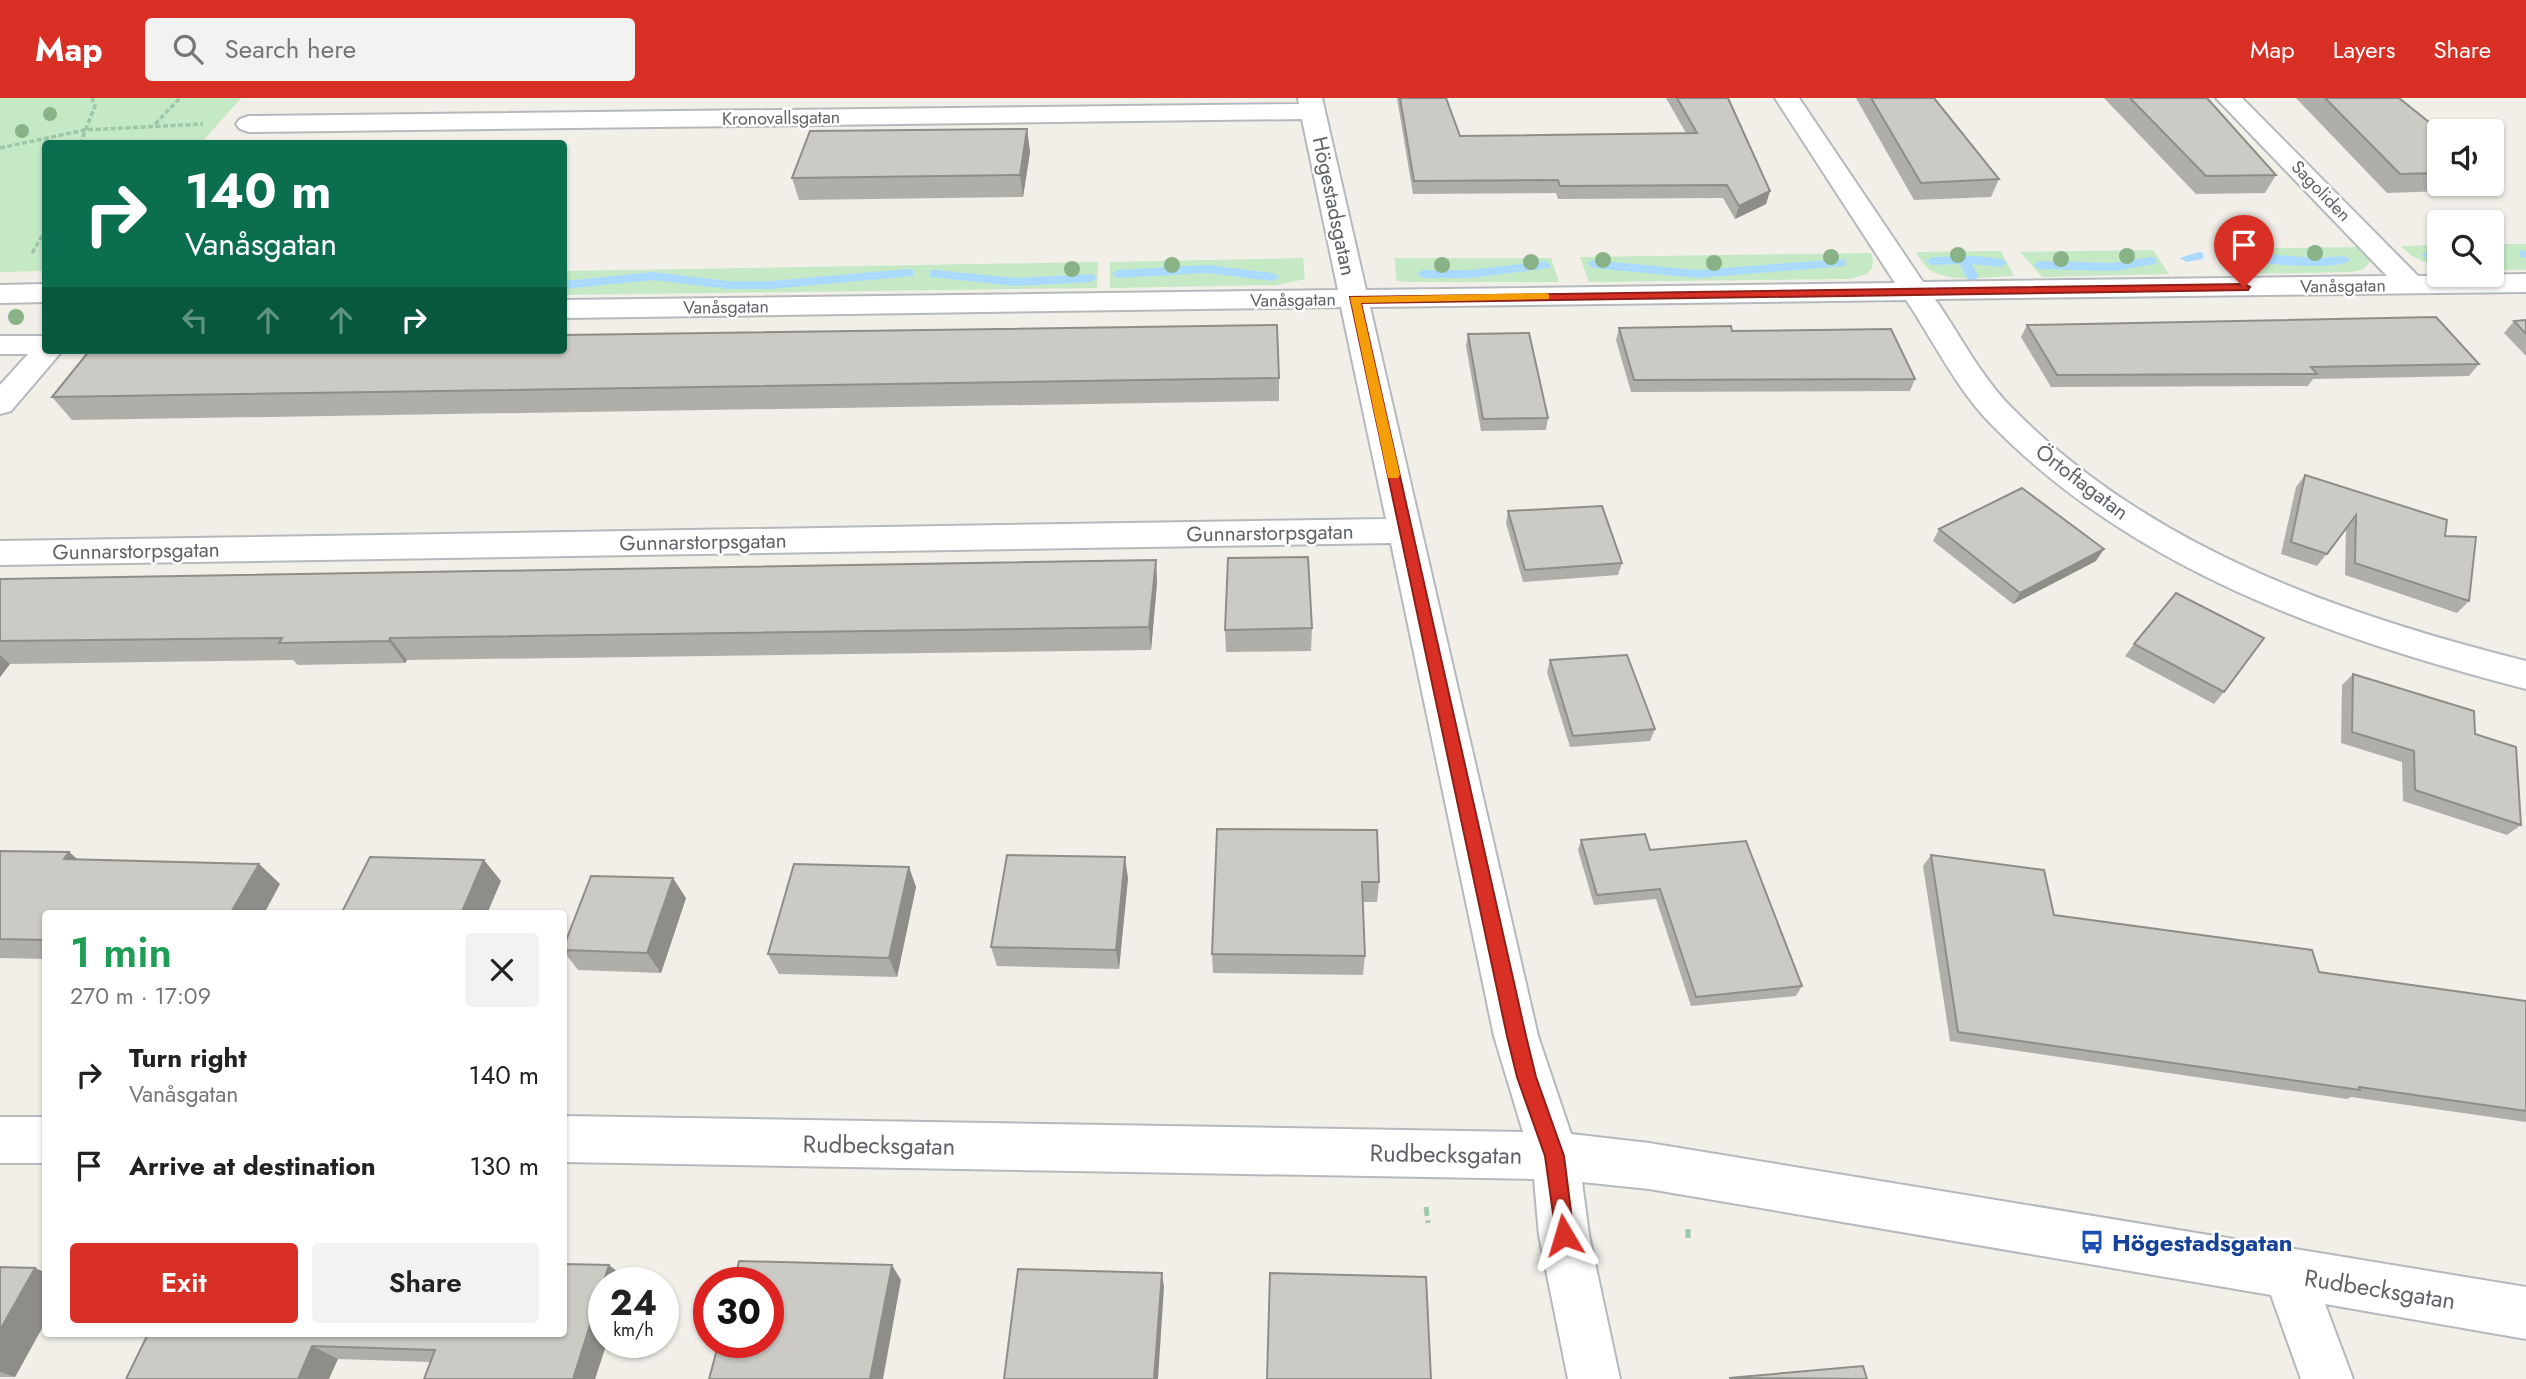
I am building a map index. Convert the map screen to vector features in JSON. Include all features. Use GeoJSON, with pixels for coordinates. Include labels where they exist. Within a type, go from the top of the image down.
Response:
{"type":"FeatureCollection","features":[{"type":"Feature","properties":{"kind":"street"},"geometry":{"type":"LineString","coordinates":[[234,140],[270,98]]}},
{"type":"Feature","properties":{"kind":"street","name":"Örtoftagatan"},"geometry":{"type":"LineString","coordinates":[[1787,98],[1999,414],[2063,471],[2141,526],[2236,578],[2346,624],[2447,656],[2526,675]]}},
{"type":"Feature","properties":{"kind":"street","name":"Sagoliden"},"geometry":{"type":"LineString","coordinates":[[2228,98],[2411,285]]}},
{"type":"Feature","properties":{"kind":"street","name":"Kronovallsgatan"},"geometry":{"type":"LineString","coordinates":[[248,124],[1312,105]]}},
{"type":"Feature","properties":{"kind":"street","name":"Högestadsgatan"},"geometry":{"type":"LineString","coordinates":[[1312,105],[1516,1036],[1527,1077],[1555,1156],[1564,1235],[1594,1379]]}},
{"type":"Feature","properties":{"kind":"street","name":"Vanåsgatan"},"geometry":{"type":"LineString","coordinates":[[567,309],[2526,283]]}},
{"type":"Feature","properties":{"kind":"street"},"geometry":{"type":"LineString","coordinates":[[0,294],[42,293]]}},
{"type":"Feature","properties":{"kind":"street"},"geometry":{"type":"LineString","coordinates":[[0,345],[42,345]]}},
{"type":"Feature","properties":{"kind":"street"},"geometry":{"type":"LineString","coordinates":[[0,404],[44,354]]}},
{"type":"Feature","properties":{"kind":"street","name":"Gunnarstorpsgatan"},"geometry":{"type":"LineString","coordinates":[[0,553],[1406,531]]}},
{"type":"Feature","properties":{"kind":"street","name":"Rudbecksgatan"},"geometry":{"type":"LineString","coordinates":[[567,1139],[1555,1156],[1649,1166],[2526,1313]]}},
{"type":"Feature","properties":{"kind":"street"},"geometry":{"type":"LineString","coordinates":[[0,1140],[42,1140]]}},
{"type":"Feature","properties":{"kind":"street"},"geometry":{"type":"LineString","coordinates":[[2288,1274],[2327,1379]]}},
{"type":"Feature","properties":{"kind":"path"},"geometry":{"type":"LineString","coordinates":[[81,140],[95,106],[92,98]]}},
{"type":"Feature","properties":{"kind":"path"},"geometry":{"type":"LineString","coordinates":[[155,124],[180,98]]}},
{"type":"Feature","properties":{"kind":"path"},"geometry":{"type":"LineString","coordinates":[[0,148],[85,130],[155,124],[248,124]]}},
{"type":"Feature","properties":{"kind":"green space"},"geometry":{"type":"Polygon","coordinates":[[[0,98],[241,98],[204,140],[42,140],[42,271],[0,272],[0,98]]]}},
{"type":"Feature","properties":{"kind":"green space"},"geometry":{"type":"Polygon","coordinates":[[[2504,244],[2526,244],[2526,270],[2504,270],[2504,244]]]}},
{"type":"Feature","properties":{"kind":"green space"},"geometry":{"type":"Polygon","coordinates":[[[2427,245],[2427,263],[2412,256],[2401,246],[2427,245]]]}},
{"type":"Feature","properties":{"kind":"green space"},"geometry":{"type":"Polygon","coordinates":[[[2365,247],[2372,260],[2363,270],[2240,274],[2219,249],[2365,247]]]}},
{"type":"Feature","properties":{"kind":"green space"},"geometry":{"type":"Polygon","coordinates":[[[2153,250],[2169,274],[2042,277],[2020,252],[2153,250]]]}},
{"type":"Feature","properties":{"kind":"green space"},"geometry":{"type":"Polygon","coordinates":[[[2001,251],[2014,276],[1949,277],[1930,270],[1916,252],[2001,251]]]}},
{"type":"Feature","properties":{"kind":"green space"},"geometry":{"type":"Polygon","coordinates":[[[1871,253],[1871,269],[1848,279],[1589,282],[1580,257],[1871,253]]]}},
{"type":"Feature","properties":{"kind":"green space"},"geometry":{"type":"Polygon","coordinates":[[[1303,258],[1305,279],[1277,285],[1110,288],[1110,262],[1303,258]]]}},
{"type":"Feature","properties":{"kind":"green space"},"geometry":{"type":"Polygon","coordinates":[[[1395,258],[1551,258],[1559,282],[1403,282],[1396,280],[1395,258]]]}},
{"type":"Feature","properties":{"kind":"green space"},"geometry":{"type":"Polygon","coordinates":[[[1098,262],[1097,288],[567,295],[567,271],[1098,262]]]}},
{"type":"Feature","properties":{"kind":"building"},"geometry":{"type":"Polygon","coordinates":[[[1400,98],[1446,98],[1460,136],[1697,133],[1677,98],[1728,98],[1770,191],[1739,206],[1727,185],[1560,186],[1558,180],[1414,181],[1400,98]]]}},
{"type":"Feature","properties":{"kind":"building"},"geometry":{"type":"Polygon","coordinates":[[[1871,98],[1934,98],[1999,179],[1921,183],[1871,98]]]}},
{"type":"Feature","properties":{"kind":"building"},"geometry":{"type":"Polygon","coordinates":[[[2130,98],[2207,98],[2276,175],[2206,176],[2130,98]]]}},
{"type":"Feature","properties":{"kind":"building"},"geometry":{"type":"Polygon","coordinates":[[[2325,98],[2399,98],[2427,121],[2427,173],[2400,174],[2325,98]]]}},
{"type":"Feature","properties":{"kind":"building"},"geometry":{"type":"Polygon","coordinates":[[[1027,129],[1020,175],[792,178],[810,131],[1027,129]]]}},
{"type":"Feature","properties":{"kind":"building"},"geometry":{"type":"Polygon","coordinates":[[[2436,317],[2479,364],[2311,367],[2317,374],[2057,375],[2027,325],[2436,317]]]}},
{"type":"Feature","properties":{"kind":"building"},"geometry":{"type":"Polygon","coordinates":[[[2526,320],[2526,334],[2514,321],[2526,320]]]}},
{"type":"Feature","properties":{"kind":"building"},"geometry":{"type":"Polygon","coordinates":[[[1277,325],[1279,378],[52,397],[87,354],[567,354],[567,335],[1277,325]]]}},
{"type":"Feature","properties":{"kind":"building"},"geometry":{"type":"Polygon","coordinates":[[[1731,326],[1732,331],[1891,329],[1915,379],[1634,380],[1619,328],[1731,326]]]}},
{"type":"Feature","properties":{"kind":"building"},"geometry":{"type":"Polygon","coordinates":[[[1529,333],[1548,418],[1483,419],[1468,334],[1529,333]]]}},
{"type":"Feature","properties":{"kind":"building"},"geometry":{"type":"Polygon","coordinates":[[[2305,475],[2447,520],[2445,536],[2476,537],[2469,601],[2355,563],[2356,515],[2327,554],[2291,542],[2305,475]]]}},
{"type":"Feature","properties":{"kind":"building"},"geometry":{"type":"Polygon","coordinates":[[[2022,488],[2104,549],[2020,593],[1939,529],[2022,488]]]}},
{"type":"Feature","properties":{"kind":"building"},"geometry":{"type":"Polygon","coordinates":[[[1602,506],[1622,563],[1525,570],[1508,511],[1602,506]]]}},
{"type":"Feature","properties":{"kind":"building"},"geometry":{"type":"Polygon","coordinates":[[[1308,557],[1312,628],[1225,630],[1228,558],[1308,557]]]}},
{"type":"Feature","properties":{"kind":"building"},"geometry":{"type":"Polygon","coordinates":[[[1156,560],[1149,627],[390,638],[389,641],[279,643],[282,638],[0,641],[0,579],[1156,560]]]}},
{"type":"Feature","properties":{"kind":"building"},"geometry":{"type":"Polygon","coordinates":[[[2176,593],[2264,638],[2224,692],[2134,644],[2176,593]]]}},
{"type":"Feature","properties":{"kind":"building"},"geometry":{"type":"Polygon","coordinates":[[[1627,655],[1655,729],[1573,736],[1550,660],[1627,655]]]}},
{"type":"Feature","properties":{"kind":"building"},"geometry":{"type":"Polygon","coordinates":[[[2353,674],[2474,711],[2475,734],[2516,747],[2521,825],[2415,790],[2414,751],[2352,732],[2353,674]]]}},
{"type":"Feature","properties":{"kind":"building"},"geometry":{"type":"Polygon","coordinates":[[[1217,829],[1377,830],[1379,882],[1362,882],[1365,956],[1212,954],[1217,829]]]}},
{"type":"Feature","properties":{"kind":"building"},"geometry":{"type":"Polygon","coordinates":[[[1645,834],[1650,850],[1746,841],[1802,986],[1696,997],[1660,889],[1597,895],[1581,840],[1645,834]]]}},
{"type":"Feature","properties":{"kind":"building"},"geometry":{"type":"Polygon","coordinates":[[[0,851],[69,852],[64,859],[259,864],[232,910],[42,910],[42,940],[0,939],[0,851]]]}},
{"type":"Feature","properties":{"kind":"building"},"geometry":{"type":"Polygon","coordinates":[[[1007,855],[1125,857],[1116,950],[991,947],[1007,855]]]}},
{"type":"Feature","properties":{"kind":"building"},"geometry":{"type":"Polygon","coordinates":[[[1931,855],[2044,870],[2054,915],[2312,950],[2319,972],[2526,1001],[2526,1111],[1958,1032],[1931,855]]]}},
{"type":"Feature","properties":{"kind":"building"},"geometry":{"type":"Polygon","coordinates":[[[370,857],[484,860],[463,910],[343,910],[370,857]]]}},
{"type":"Feature","properties":{"kind":"building"},"geometry":{"type":"Polygon","coordinates":[[[794,864],[909,867],[889,958],[768,954],[794,864]]]}},
{"type":"Feature","properties":{"kind":"building"},"geometry":{"type":"Polygon","coordinates":[[[591,876],[673,878],[647,953],[567,950],[567,938],[591,876]]]}},
{"type":"Feature","properties":{"kind":"building"},"geometry":{"type":"Polygon","coordinates":[[[739,1261],[892,1265],[870,1379],[709,1379],[715,1358],[784,1358],[784,1267],[738,1267],[739,1261]]]}},
{"type":"Feature","properties":{"kind":"building"},"geometry":{"type":"Polygon","coordinates":[[[567,1264],[609,1265],[588,1267],[588,1332],[573,1379],[424,1379],[435,1350],[312,1346],[298,1379],[126,1379],[147,1337],[567,1337],[567,1264]]]}},
{"type":"Feature","properties":{"kind":"building"},"geometry":{"type":"Polygon","coordinates":[[[0,1267],[35,1268],[0,1330],[0,1267]]]}},
{"type":"Feature","properties":{"kind":"building"},"geometry":{"type":"Polygon","coordinates":[[[1018,1269],[1162,1273],[1154,1379],[1004,1379],[1018,1269]]]}},
{"type":"Feature","properties":{"kind":"building"},"geometry":{"type":"Polygon","coordinates":[[[1270,1273],[1426,1277],[1431,1379],[1267,1379],[1270,1273]]]}},
{"type":"Feature","properties":{"kind":"building"},"geometry":{"type":"Polygon","coordinates":[[[1863,1366],[1867,1379],[1729,1378],[1863,1366]]]}},
{"type":"Feature","properties":{"kind":"waterway"},"geometry":{"type":"LineString","coordinates":[[2186,258],[2199,256]]}},
{"type":"Feature","properties":{"kind":"waterway"},"geometry":{"type":"LineString","coordinates":[[2237,256],[2318,262],[2345,260]]}},
{"type":"Feature","properties":{"kind":"waterway"},"geometry":{"type":"LineString","coordinates":[[1932,261],[1964,260]]}},
{"type":"Feature","properties":{"kind":"waterway"},"geometry":{"type":"LineString","coordinates":[[1964,260],[1973,277]]}},
{"type":"Feature","properties":{"kind":"waterway"},"geometry":{"type":"LineString","coordinates":[[1964,260],[2001,263]]}},
{"type":"Feature","properties":{"kind":"waterway"},"geometry":{"type":"LineString","coordinates":[[2040,265],[2114,267],[2151,261]]}},
{"type":"Feature","properties":{"kind":"waterway"},"geometry":{"type":"LineString","coordinates":[[1593,264],[1697,274],[1841,263]]}},
{"type":"Feature","properties":{"kind":"waterway"},"geometry":{"type":"LineString","coordinates":[[1423,274],[1470,274],[1545,265]]}},
{"type":"Feature","properties":{"kind":"waterway"},"geometry":{"type":"LineString","coordinates":[[1118,274],[1208,269],[1273,277]]}},
{"type":"Feature","properties":{"kind":"waterway"},"geometry":{"type":"LineString","coordinates":[[567,285],[653,276],[728,285],[771,285],[908,273]]}},
{"type":"Feature","properties":{"kind":"waterway"},"geometry":{"type":"LineString","coordinates":[[935,274],[1015,282],[1091,278]]}},
{"type":"Feature","properties":{"kind":"slow traffic"},"geometry":{"type":"LineString","coordinates":[[1393,475],[1354,299],[1544,296]]}},
{"type":"Feature","properties":{"kind":"place","name":"Högestadsgatan"},"geometry":{"type":"Point","coordinates":[2092,1242]}},
{"type":"Feature","properties":{"kind":"route"},"geometry":{"type":"LineString","coordinates":[[1564,1235],[1555,1156],[1527,1077],[1516,1036],[1354,299],[2244,287]]}}]}
